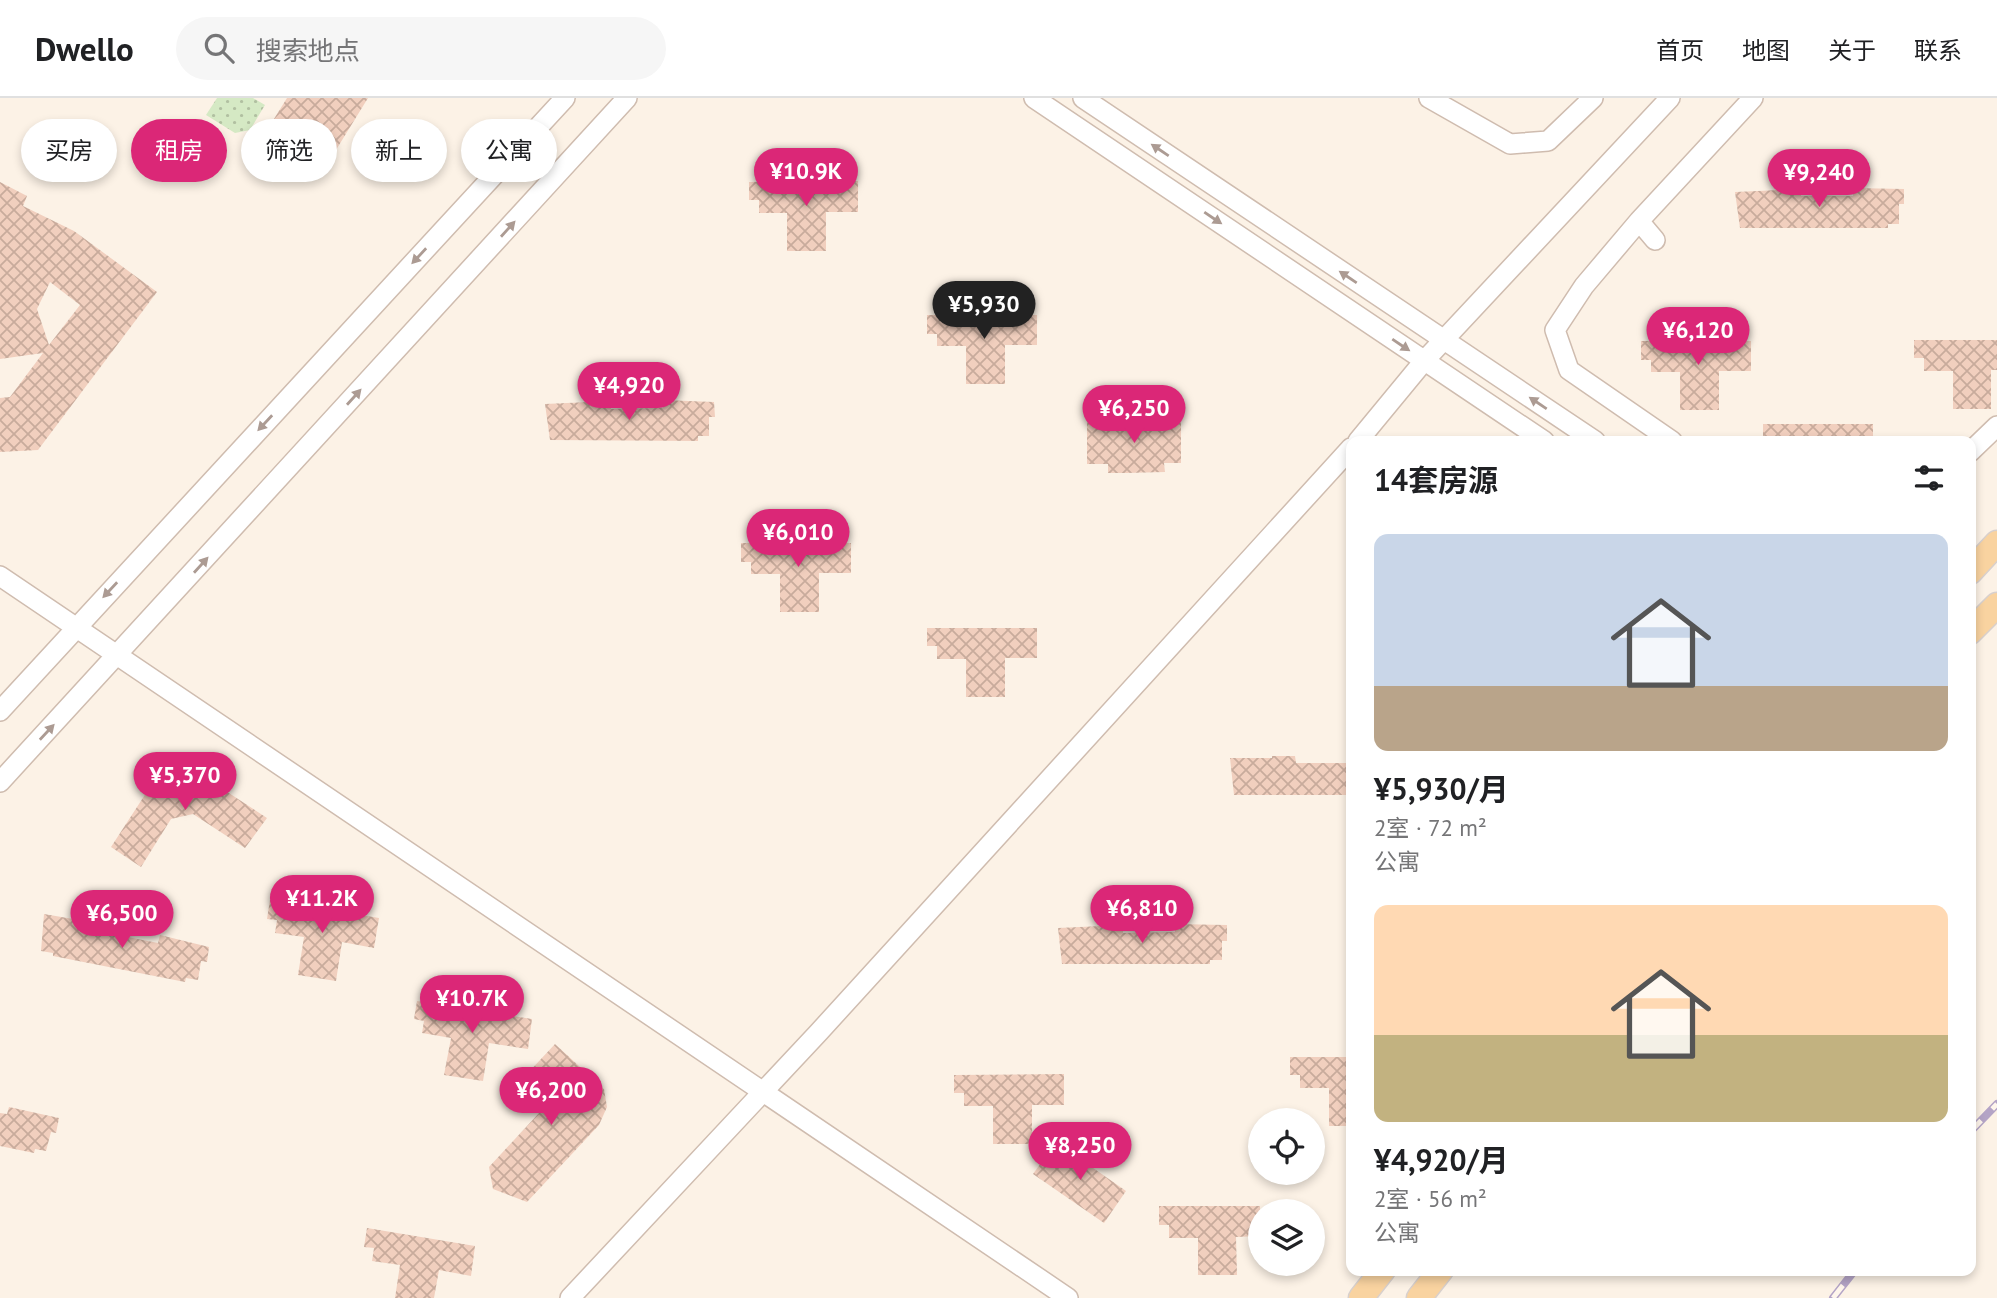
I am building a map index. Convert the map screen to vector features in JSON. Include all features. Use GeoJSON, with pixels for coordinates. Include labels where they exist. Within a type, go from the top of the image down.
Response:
{"type":"FeatureCollection","features":[{"type":"Feature","properties":{"kind":"main road"},"geometry":{"type":"LineString","coordinates":[[1976,566],[1997,543]]}},
{"type":"Feature","properties":{"kind":"main road"},"geometry":{"type":"LineString","coordinates":[[1976,626],[1997,605]]}},
{"type":"Feature","properties":{"kind":"main road"},"geometry":{"type":"LineString","coordinates":[[1361,1298],[1378,1276]]}},
{"type":"Feature","properties":{"kind":"main road"},"geometry":{"type":"LineString","coordinates":[[1419,1298],[1436,1276]]}},
{"type":"Feature","properties":{"kind":"street"},"geometry":{"type":"LineString","coordinates":[[0,711],[565,98]]}},
{"type":"Feature","properties":{"kind":"street"},"geometry":{"type":"LineString","coordinates":[[0,782],[627,98]]}},
{"type":"Feature","properties":{"kind":"street"},"geometry":{"type":"LineString","coordinates":[[1034,98],[1536,436]]}},
{"type":"Feature","properties":{"kind":"street"},"geometry":{"type":"LineString","coordinates":[[1083,98],[1587,436]]}},
{"type":"Feature","properties":{"kind":"street"},"geometry":{"type":"LineString","coordinates":[[1429,98],[1510,144],[1548,141],[1593,98]]}},
{"type":"Feature","properties":{"kind":"street"},"geometry":{"type":"LineString","coordinates":[[1362,436],[1424,361],[1445,342],[1670,98]]}},
{"type":"Feature","properties":{"kind":"street"},"geometry":{"type":"LineString","coordinates":[[1665,436],[1569,370],[1555,330],[1584,286],[1639,221],[1753,98]]}},
{"type":"Feature","properties":{"kind":"street"},"geometry":{"type":"LineString","coordinates":[[1639,221],[1655,240]]}},
{"type":"Feature","properties":{"kind":"street"},"geometry":{"type":"LineString","coordinates":[[1976,446],[1997,426]]}},
{"type":"Feature","properties":{"kind":"street"},"geometry":{"type":"LineString","coordinates":[[570,1298],[1346,453]]}},
{"type":"Feature","properties":{"kind":"street"},"geometry":{"type":"LineString","coordinates":[[0,576],[1068,1298]]}},
{"type":"Feature","properties":{"kind":"green space"},"geometry":{"type":"Polygon","coordinates":[[[217,98],[253,98],[265,105],[257,119],[241,119],[241,132],[235,133],[227,128],[227,119],[212,119],[206,115],[217,98]]]}},
{"type":"Feature","properties":{"kind":"building"},"geometry":{"type":"Polygon","coordinates":[[[287,98],[368,98],[355,119],[351,119],[351,126],[337,148],[337,119],[274,119],[287,98]]]}},
{"type":"Feature","properties":{"kind":"building"},"geometry":{"type":"Polygon","coordinates":[[[858,181],[858,212],[826,212],[826,251],[787,251],[787,213],[759,213],[759,200],[749,200],[749,182],[858,181]]]}},
{"type":"Feature","properties":{"kind":"building"},"geometry":{"type":"Polygon","coordinates":[[[0,182],[27,196],[23,206],[74,231],[157,292],[38,450],[0,452],[0,398],[10,397],[43,353],[0,359],[0,182]],[[50,282],[37,309],[49,345],[80,305],[50,282]]]}},
{"type":"Feature","properties":{"kind":"building"},"geometry":{"type":"Polygon","coordinates":[[[1853,188],[1904,189],[1904,204],[1899,204],[1899,224],[1888,224],[1888,228],[1740,228],[1735,192],[1801,189],[1801,196],[1853,196],[1853,188]]]}},
{"type":"Feature","properties":{"kind":"building"},"geometry":{"type":"Polygon","coordinates":[[[927,315],[1037,315],[1037,345],[1005,345],[1005,384],[966,384],[966,346],[937,346],[937,334],[927,334],[927,315]]]}},
{"type":"Feature","properties":{"kind":"building"},"geometry":{"type":"Polygon","coordinates":[[[1914,340],[1997,340],[1997,370],[1991,370],[1991,409],[1953,409],[1953,371],[1924,371],[1924,358],[1914,358],[1914,340]]]}},
{"type":"Feature","properties":{"kind":"building"},"geometry":{"type":"Polygon","coordinates":[[[1641,341],[1751,341],[1751,371],[1719,371],[1719,410],[1680,410],[1680,372],[1651,372],[1651,360],[1641,360],[1641,341]]]}},
{"type":"Feature","properties":{"kind":"building"},"geometry":{"type":"Polygon","coordinates":[[[663,400],[714,402],[715,417],[709,417],[709,436],[698,436],[698,441],[550,440],[545,404],[611,401],[611,409],[663,408],[663,400]]]}},
{"type":"Feature","properties":{"kind":"building"},"geometry":{"type":"Polygon","coordinates":[[[1087,421],[1181,421],[1181,463],[1164,463],[1165,472],[1127,473],[1108,473],[1108,464],[1087,464],[1087,421]]]}},
{"type":"Feature","properties":{"kind":"building"},"geometry":{"type":"Polygon","coordinates":[[[1763,424],[1873,424],[1873,436],[1763,436],[1763,424]]]}},
{"type":"Feature","properties":{"kind":"building"},"geometry":{"type":"Polygon","coordinates":[[[741,543],[851,543],[851,573],[819,573],[819,612],[780,612],[780,574],[751,574],[751,562],[741,562],[741,543]]]}},
{"type":"Feature","properties":{"kind":"building"},"geometry":{"type":"Polygon","coordinates":[[[927,628],[1037,628],[1037,658],[1005,658],[1005,697],[966,697],[966,659],[937,659],[937,646],[927,646],[927,628]]]}},
{"type":"Feature","properties":{"kind":"building"},"geometry":{"type":"Polygon","coordinates":[[[1295,756],[1296,763],[1346,763],[1346,795],[1234,795],[1230,758],[1295,756]]]}},
{"type":"Feature","properties":{"kind":"building"},"geometry":{"type":"Polygon","coordinates":[[[183,763],[267,818],[245,848],[193,814],[171,819],[141,867],[111,847],[163,767],[183,763]]]}},
{"type":"Feature","properties":{"kind":"building"},"geometry":{"type":"Polygon","coordinates":[[[270,900],[379,918],[374,948],[342,942],[336,981],[298,975],[304,937],[275,933],[277,920],[267,919],[270,900]]]}},
{"type":"Feature","properties":{"kind":"building"},"geometry":{"type":"Polygon","coordinates":[[[44,914],[108,925],[107,933],[158,943],[160,935],[209,947],[207,962],[201,961],[198,980],[186,978],[185,982],[53,956],[53,953],[41,951],[44,914]]]}},
{"type":"Feature","properties":{"kind":"building"},"geometry":{"type":"Polygon","coordinates":[[[1175,924],[1227,925],[1227,941],[1222,941],[1222,960],[1210,960],[1210,964],[1062,964],[1058,928],[1123,925],[1123,933],[1175,932],[1175,924]]]}},
{"type":"Feature","properties":{"kind":"building"},"geometry":{"type":"Polygon","coordinates":[[[417,1001],[532,1019],[528,1049],[489,1043],[483,1081],[444,1075],[451,1038],[422,1033],[424,1021],[414,1019],[417,1001]]]}},
{"type":"Feature","properties":{"kind":"building"},"geometry":{"type":"Polygon","coordinates":[[[555,1044],[604,1089],[607,1107],[599,1125],[527,1202],[493,1189],[489,1167],[553,1098],[526,1075],[555,1044]]]}},
{"type":"Feature","properties":{"kind":"building"},"geometry":{"type":"Polygon","coordinates":[[[1290,1057],[1346,1057],[1346,1126],[1329,1126],[1329,1088],[1300,1088],[1300,1075],[1290,1075],[1290,1057]]]}},
{"type":"Feature","properties":{"kind":"building"},"geometry":{"type":"Polygon","coordinates":[[[1064,1074],[1064,1105],[1032,1105],[1032,1144],[993,1144],[993,1106],[964,1106],[964,1093],[954,1093],[954,1075],[1064,1074]]]}},
{"type":"Feature","properties":{"kind":"building"},"geometry":{"type":"Polygon","coordinates":[[[9,1107],[59,1118],[56,1133],[51,1132],[46,1151],[35,1149],[34,1153],[0,1146],[0,1113],[7,1114],[9,1107]]]}},
{"type":"Feature","properties":{"kind":"building"},"geometry":{"type":"Polygon","coordinates":[[[1056,1142],[1126,1191],[1104,1223],[1033,1174],[1056,1142]]]}},
{"type":"Feature","properties":{"kind":"building"},"geometry":{"type":"Polygon","coordinates":[[[1159,1206],[1248,1206],[1248,1236],[1236,1237],[1237,1275],[1198,1275],[1198,1238],[1169,1238],[1169,1225],[1159,1225],[1159,1206]]]}},
{"type":"Feature","properties":{"kind":"building"},"geometry":{"type":"Polygon","coordinates":[[[367,1228],[475,1246],[471,1276],[439,1270],[434,1298],[395,1298],[400,1265],[372,1261],[374,1248],[364,1247],[367,1228]]]}},
{"type":"Feature","properties":{"kind":"railway"},"geometry":{"type":"LineString","coordinates":[[1976,1126],[1997,1104]]}},
{"type":"Feature","properties":{"kind":"railway"},"geometry":{"type":"LineString","coordinates":[[1833,1298],[1850,1276]]}}]}
